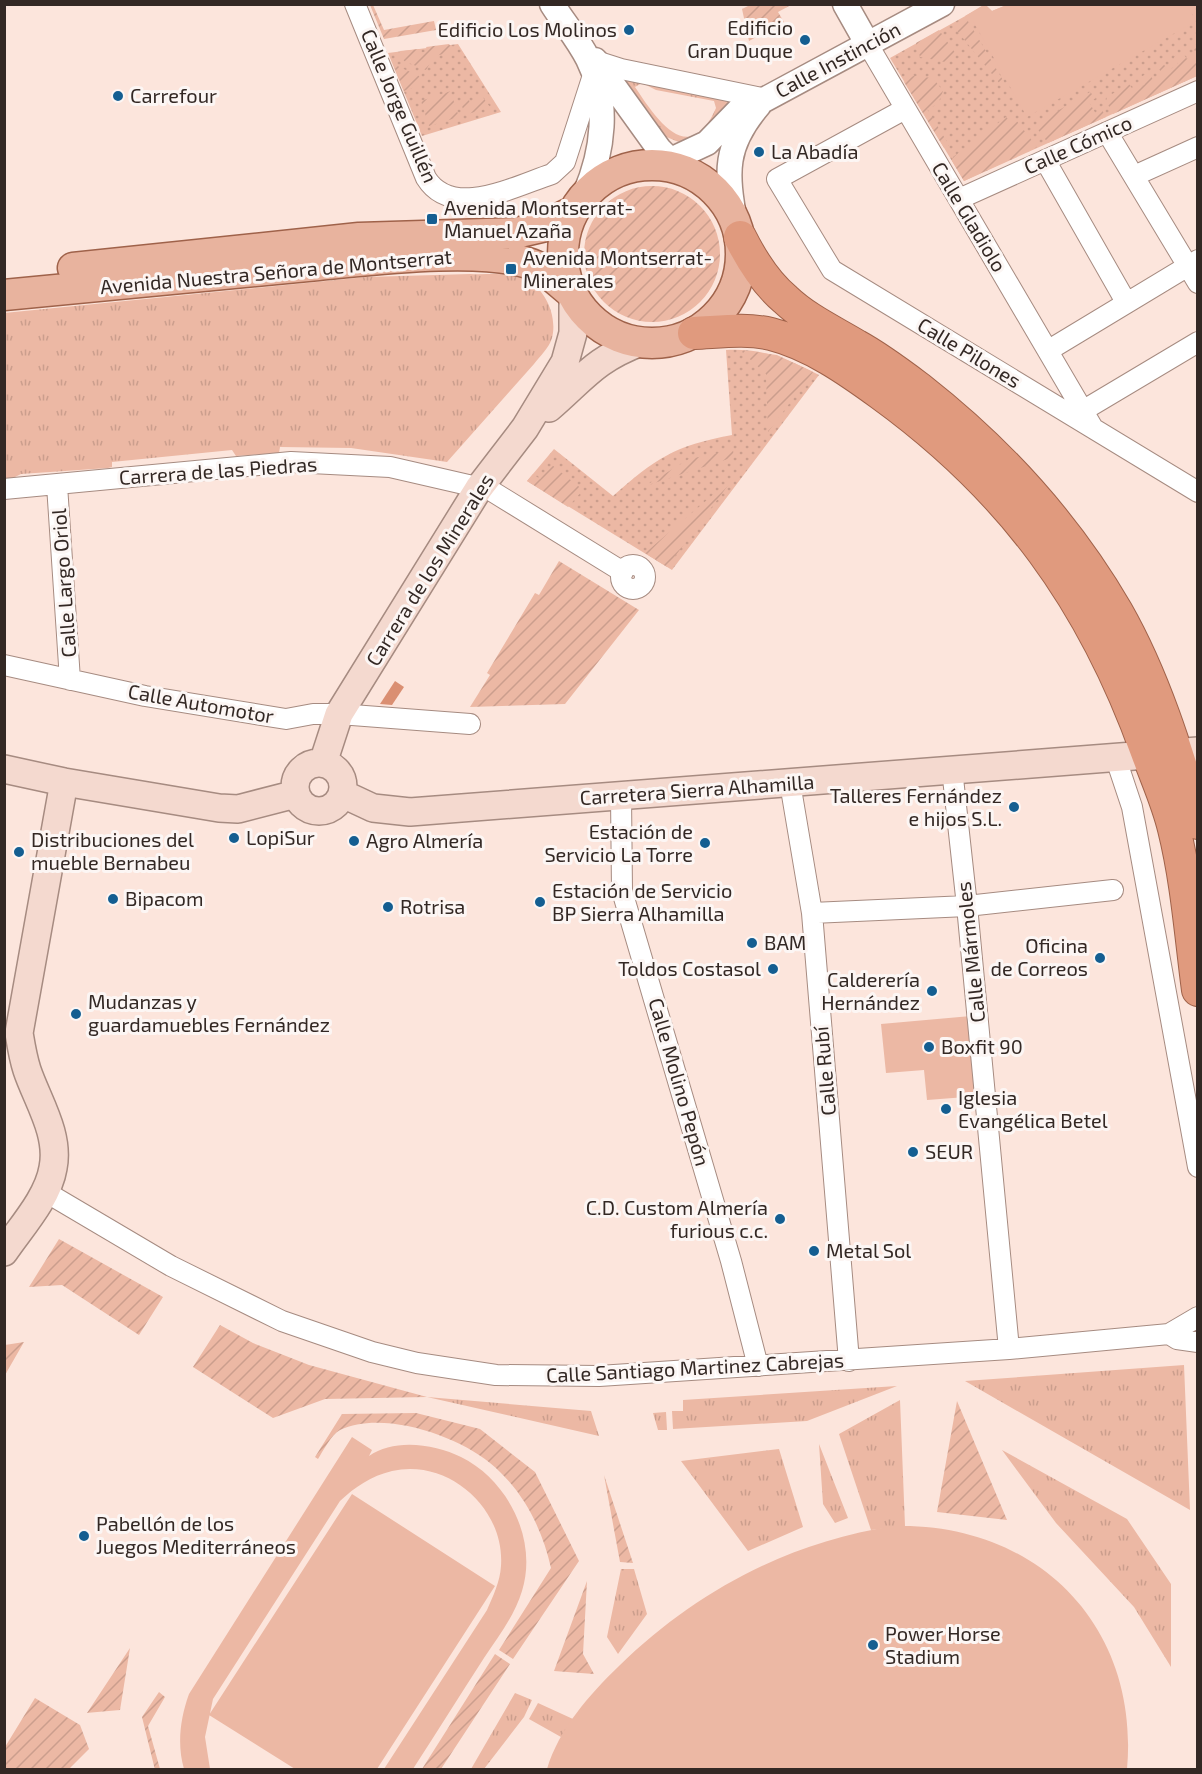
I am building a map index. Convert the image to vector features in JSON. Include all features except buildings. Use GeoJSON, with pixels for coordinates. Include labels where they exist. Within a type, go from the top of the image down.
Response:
{"type":"FeatureCollection","features":[{"type":"Feature","properties":{"kind":"highway"},"geometry":{"type":"LineString","coordinates":[[737,230],[758,267],[787,301],[817,323],[872,355],[921,390],[989,449],[1029,491],[1079,552],[1118,614],[1141,661],[1197,824]]}},
{"type":"Feature","properties":{"kind":"highway"},"geometry":{"type":"LineString","coordinates":[[694,333],[754,331],[775,335],[807,347],[882,395],[965,462],[1022,524],[1081,605],[1112,664],[1174,753],[1174,828],[1197,990]]}},
{"type":"Feature","properties":{"kind":"main road"},"geometry":{"type":"LineString","coordinates":[[641,165],[669,165],[696,176],[716,191],[737,230],[740,270],[733,293],[719,313],[694,333],[664,342],[641,342],[614,335],[598,325],[573,295],[566,278],[563,252],[567,227],[580,203],[616,172],[641,165]]}},
{"type":"Feature","properties":{"kind":"main road","name":"Avenida Nuestra Señora de Montserrat"},"geometry":{"type":"LineString","coordinates":[[4,275],[359,238],[507,234],[542,227],[580,203]]}},
{"type":"Feature","properties":{"kind":"main road","name":"Avenida Nuestra Señora de Montserrat"},"geometry":{"type":"LineString","coordinates":[[4,295],[367,261],[454,257],[501,259],[528,263],[549,275],[573,295]]}},
{"type":"Feature","properties":{"kind":"main road","name":"Carrera de los Minerales"},"geometry":{"type":"LineString","coordinates":[[323,763],[339,714],[479,488],[525,428],[568,355],[573,333],[573,295]]}},
{"type":"Feature","properties":{"kind":"main road","name":"Carrera de los Minerales"},"geometry":{"type":"LineString","coordinates":[[525,428],[592,367],[615,353],[641,342]]}},
{"type":"Feature","properties":{"kind":"main road","name":"Carretera Sierra Alhamilla"},"geometry":{"type":"LineString","coordinates":[[343,794],[373,808],[410,812],[1174,753]]}},
{"type":"Feature","properties":{"kind":"main road"},"geometry":{"type":"LineString","coordinates":[[323,763],[340,774],[343,794],[335,805],[323,811],[309,809],[296,794],[299,774],[309,765],[323,763]]}},
{"type":"Feature","properties":{"kind":"main road"},"geometry":{"type":"LineString","coordinates":[[4,769],[64,782],[219,808],[238,809],[296,794]]}},
{"type":"Feature","properties":{"kind":"main road"},"geometry":{"type":"LineString","coordinates":[[4,1252],[44,1191],[53,1169],[54,1149],[27,1069],[19,1033],[64,782]]}},
{"type":"Feature","properties":{"kind":"street","name":"Calle Jorge Guillén"},"geometry":{"type":"LineString","coordinates":[[355,4],[426,178],[437,192],[454,198],[476,198],[552,174],[559,169],[565,162],[595,66]]}},
{"type":"Feature","properties":{"kind":"street"},"geometry":{"type":"LineString","coordinates":[[552,4],[669,165]]}},
{"type":"Feature","properties":{"kind":"street","name":"Calle Gladiolo"},"geometry":{"type":"LineString","coordinates":[[845,4],[1093,428]]}},
{"type":"Feature","properties":{"kind":"street","name":"Calle Instinción"},"geometry":{"type":"LineString","coordinates":[[669,165],[707,143],[740,109],[764,100],[942,4]]}},
{"type":"Feature","properties":{"kind":"street"},"geometry":{"type":"LineString","coordinates":[[595,66],[621,69],[764,100]]}},
{"type":"Feature","properties":{"kind":"street"},"geometry":{"type":"LineString","coordinates":[[580,203],[597,160],[603,132],[595,66]]}},
{"type":"Feature","properties":{"kind":"street","name":"Calle Cómico"},"geometry":{"type":"LineString","coordinates":[[959,199],[1197,92]]}},
{"type":"Feature","properties":{"kind":"street","name":"Calle Instinción"},"geometry":{"type":"LineString","coordinates":[[737,230],[729,189],[729,157],[738,135],[764,100]]}},
{"type":"Feature","properties":{"kind":"street","name":"Calle Pilones"},"geometry":{"type":"LineString","coordinates":[[905,109],[777,178],[832,270],[1093,428],[1196,487]]}},
{"type":"Feature","properties":{"kind":"street"},"geometry":{"type":"LineString","coordinates":[[1107,132],[1192,263],[1197,283]]}},
{"type":"Feature","properties":{"kind":"street"},"geometry":{"type":"LineString","coordinates":[[1134,176],[1197,147]]}},
{"type":"Feature","properties":{"kind":"street"},"geometry":{"type":"LineString","coordinates":[[1045,160],[1126,302]]}},
{"type":"Feature","properties":{"kind":"street"},"geometry":{"type":"LineString","coordinates":[[1049,350],[1192,263]]}},
{"type":"Feature","properties":{"kind":"street"},"geometry":{"type":"LineString","coordinates":[[1084,410],[1197,342]]}},
{"type":"Feature","properties":{"kind":"street","name":"Carrera de las Piedras"},"geometry":{"type":"LineString","coordinates":[[4,489],[154,473],[194,472],[291,462],[390,467],[490,490],[623,572]]}},
{"type":"Feature","properties":{"kind":"street","name":"Calle Largo Oriol"},"geometry":{"type":"LineString","coordinates":[[57,485],[70,680]]}},
{"type":"Feature","properties":{"kind":"street","name":"Calle Automotor"},"geometry":{"type":"LineString","coordinates":[[4,666],[197,705],[286,719],[313,714],[339,714],[372,719],[470,724]]}},
{"type":"Feature","properties":{"kind":"street"},"geometry":{"type":"LineString","coordinates":[[1116,759],[1132,807],[1197,1167]]}},
{"type":"Feature","properties":{"kind":"street","name":"Calle Mármoles"},"geometry":{"type":"LineString","coordinates":[[952,769],[1009,1349]]}},
{"type":"Feature","properties":{"kind":"street","name":"Calle Rubí"},"geometry":{"type":"LineString","coordinates":[[790,783],[812,913],[849,1361]]}},
{"type":"Feature","properties":{"kind":"street","name":"Calle Molino Pepón"},"geometry":{"type":"LineString","coordinates":[[621,796],[622,891],[729,1252],[758,1366]]}},
{"type":"Feature","properties":{"kind":"street"},"geometry":{"type":"LineString","coordinates":[[812,913],[967,906],[1113,890]]}},
{"type":"Feature","properties":{"kind":"street","name":"Calle Santiago Martinez Cabrejas"},"geometry":{"type":"LineString","coordinates":[[44,1191],[171,1266],[282,1321],[372,1352],[417,1363],[496,1375],[599,1376],[1009,1349],[1169,1334],[1197,1317]]}},
{"type":"Feature","properties":{"kind":"street","name":"Calle Santiago Martinez Cabrejas"},"geometry":{"type":"LineString","coordinates":[[1169,1334],[1177,1339],[1197,1342]]}},
{"type":"Feature","properties":{"kind":"green space"},"geometry":{"type":"Polygon","coordinates":[[[985,4],[992,11],[1009,4],[1187,5],[1196,21],[1027,117],[973,21],[969,23],[965,16],[985,4]]]}},
{"type":"Feature","properties":{"kind":"green space"},"geometry":{"type":"Polygon","coordinates":[[[1009,4],[1197,5],[1197,76],[964,181],[890,58],[985,5],[992,11],[1009,4]]]}},
{"type":"Feature","properties":{"kind":"green space"},"geometry":{"type":"Polygon","coordinates":[[[370,5],[373,5],[384,30],[434,21],[436,30],[384,39],[370,5]]]}},
{"type":"Feature","properties":{"kind":"green space"},"geometry":{"type":"Polygon","coordinates":[[[750,5],[791,5],[778,12],[784,22],[749,41],[742,9],[750,5]]]}},
{"type":"Feature","properties":{"kind":"green space"},"geometry":{"type":"Polygon","coordinates":[[[967,19],[1004,82],[1000,84],[954,27],[967,19]]]}},
{"type":"Feature","properties":{"kind":"green space"},"geometry":{"type":"Polygon","coordinates":[[[939,30],[956,54],[945,62],[920,57],[916,43],[939,30]]]}},
{"type":"Feature","properties":{"kind":"green space"},"geometry":{"type":"Polygon","coordinates":[[[449,44],[454,52],[434,56],[426,70],[404,61],[400,51],[419,49],[421,53],[428,51],[426,47],[449,44]]]}},
{"type":"Feature","properties":{"kind":"green space"},"geometry":{"type":"Polygon","coordinates":[[[458,44],[501,112],[422,136],[388,53],[458,44]]]}},
{"type":"Feature","properties":{"kind":"green space"},"geometry":{"type":"Polygon","coordinates":[[[1197,44],[1197,76],[1113,114],[1106,101],[1107,97],[1129,84],[1134,91],[1145,84],[1141,77],[1149,72],[1153,80],[1162,74],[1158,67],[1163,63],[1168,71],[1178,64],[1174,57],[1182,52],[1187,59],[1196,53],[1192,46],[1197,44]]]}},
{"type":"Feature","properties":{"kind":"green space"},"geometry":{"type":"Polygon","coordinates":[[[393,64],[419,76],[423,84],[404,91],[393,64]]]}},
{"type":"Feature","properties":{"kind":"green space"},"geometry":{"type":"Polygon","coordinates":[[[618,74],[735,99],[709,131],[681,142],[662,135],[618,74]],[[642,83],[635,87],[662,123],[684,137],[695,135],[706,126],[716,108],[714,101],[656,90],[642,83]]]}},
{"type":"Feature","properties":{"kind":"green space"},"geometry":{"type":"Polygon","coordinates":[[[913,76],[933,78],[943,91],[938,104],[927,109],[949,145],[944,148],[904,82],[913,76]]]}},
{"type":"Feature","properties":{"kind":"green space"},"geometry":{"type":"Polygon","coordinates":[[[451,91],[451,99],[453,99],[459,117],[429,126],[421,101],[451,91]]]}},
{"type":"Feature","properties":{"kind":"green space"},"geometry":{"type":"Polygon","coordinates":[[[1090,92],[1096,98],[1089,102],[1096,114],[1102,110],[1106,117],[1048,143],[1036,127],[1037,123],[1090,92]]]}},
{"type":"Feature","properties":{"kind":"green space"},"geometry":{"type":"Polygon","coordinates":[[[482,96],[490,107],[465,115],[461,103],[469,100],[470,103],[482,96]]]}},
{"type":"Feature","properties":{"kind":"green space"},"geometry":{"type":"Polygon","coordinates":[[[1013,116],[1037,147],[964,181],[952,161],[953,157],[1006,117],[1008,119],[1013,116]]]}},
{"type":"Feature","properties":{"kind":"green space"},"geometry":{"type":"Polygon","coordinates":[[[652,186],[678,191],[700,206],[715,228],[720,254],[715,280],[700,302],[678,317],[652,322],[626,317],[604,302],[589,280],[584,254],[589,228],[604,206],[626,191],[652,186]]]}},
{"type":"Feature","properties":{"kind":"green space"},"geometry":{"type":"Polygon","coordinates":[[[509,275],[529,281],[542,294],[551,311],[552,338],[534,364],[447,462],[351,448],[280,447],[279,453],[236,456],[232,450],[112,462],[112,467],[108,468],[21,474],[5,482],[4,313],[366,277],[509,275]]]}},
{"type":"Feature","properties":{"kind":"green space"},"geometry":{"type":"Polygon","coordinates":[[[726,350],[763,353],[796,364],[819,375],[672,570],[527,481],[554,449],[613,496],[667,455],[695,444],[732,435],[726,350]]]}},
{"type":"Feature","properties":{"kind":"green space"},"geometry":{"type":"Polygon","coordinates":[[[740,350],[777,355],[813,372],[768,432],[766,374],[740,350]]]}},
{"type":"Feature","properties":{"kind":"green space"},"geometry":{"type":"Polygon","coordinates":[[[733,450],[734,457],[645,486],[689,459],[733,450]]]}},
{"type":"Feature","properties":{"kind":"green space"},"geometry":{"type":"Polygon","coordinates":[[[552,465],[583,490],[568,507],[527,481],[533,474],[540,479],[552,465]]]}},
{"type":"Feature","properties":{"kind":"green space"},"geometry":{"type":"Polygon","coordinates":[[[735,476],[667,567],[645,553],[735,476]]]}},
{"type":"Feature","properties":{"kind":"green space"},"geometry":{"type":"Polygon","coordinates":[[[559,561],[639,610],[565,704],[470,707],[490,675],[487,673],[535,593],[539,595],[559,561]]]}},
{"type":"Feature","properties":{"kind":"green space","name":"Boxfit 90"},"geometry":{"type":"Polygon","coordinates":[[[971,1016],[979,1096],[927,1100],[924,1070],[886,1073],[881,1024],[971,1016]]]}},
{"type":"Feature","properties":{"kind":"green space"},"geometry":{"type":"Polygon","coordinates":[[[59,1239],[163,1297],[139,1335],[62,1285],[29,1287],[59,1239]]]}},
{"type":"Feature","properties":{"kind":"green space"},"geometry":{"type":"Polygon","coordinates":[[[220,1325],[253,1343],[309,1365],[427,1397],[325,1399],[273,1418],[193,1367],[220,1325]]]}},
{"type":"Feature","properties":{"kind":"green space"},"geometry":{"type":"Polygon","coordinates":[[[24,1342],[5,1375],[5,1345],[24,1342]]]}},
{"type":"Feature","properties":{"kind":"green space"},"geometry":{"type":"Polygon","coordinates":[[[1184,1365],[1190,1510],[965,1381],[1184,1365]]]}},
{"type":"Feature","properties":{"kind":"green space"},"geometry":{"type":"Polygon","coordinates":[[[897,1386],[807,1421],[673,1429],[672,1411],[683,1411],[683,1400],[897,1386]]]}},
{"type":"Feature","properties":{"kind":"green space"},"geometry":{"type":"Polygon","coordinates":[[[427,1397],[591,1411],[599,1436],[427,1397]]]}},
{"type":"Feature","properties":{"kind":"green space"},"geometry":{"type":"Polygon","coordinates":[[[900,1400],[905,1526],[871,1530],[839,1434],[900,1400]]]}},
{"type":"Feature","properties":{"kind":"green space"},"geometry":{"type":"Polygon","coordinates":[[[957,1401],[1007,1520],[937,1512],[957,1401]]]}},
{"type":"Feature","properties":{"kind":"green space"},"geometry":{"type":"Polygon","coordinates":[[[666,1412],[667,1430],[658,1430],[653,1413],[666,1412]]]}},
{"type":"Feature","properties":{"kind":"green space"},"geometry":{"type":"Polygon","coordinates":[[[416,1413],[480,1429],[535,1472],[579,1561],[513,1659],[499,1650],[551,1568],[536,1524],[521,1498],[502,1474],[476,1453],[458,1443],[418,1428],[397,1424],[357,1425],[340,1430],[330,1439],[318,1459],[315,1457],[342,1414],[416,1413]]]}},
{"type":"Feature","properties":{"kind":"green space"},"geometry":{"type":"Polygon","coordinates":[[[352,1437],[372,1450],[369,1456],[379,1450],[402,1445],[427,1446],[451,1452],[478,1467],[493,1480],[515,1514],[526,1552],[526,1572],[515,1609],[413,1769],[384,1769],[487,1610],[498,1583],[501,1566],[500,1545],[494,1525],[483,1507],[469,1492],[452,1480],[433,1472],[413,1469],[392,1471],[370,1479],[340,1501],[213,1699],[205,1737],[210,1769],[184,1769],[180,1732],[189,1694],[352,1437]]]}},
{"type":"Feature","properties":{"kind":"green space"},"geometry":{"type":"Polygon","coordinates":[[[819,1444],[848,1518],[835,1523],[823,1504],[819,1444]]]}},
{"type":"Feature","properties":{"kind":"green space"},"geometry":{"type":"Polygon","coordinates":[[[779,1449],[803,1527],[748,1551],[681,1461],[779,1449]]]}},
{"type":"Feature","properties":{"kind":"green space"},"geometry":{"type":"Polygon","coordinates":[[[1002,1450],[1127,1519],[1171,1584],[1171,1667],[1134,1607],[1056,1523],[1002,1450]]]}},
{"type":"Feature","properties":{"kind":"green space"},"geometry":{"type":"Polygon","coordinates":[[[604,1475],[633,1563],[620,1562],[604,1475]]]}},
{"type":"Feature","properties":{"kind":"green space"},"geometry":{"type":"Polygon","coordinates":[[[352,1494],[495,1586],[377,1769],[295,1769],[209,1715],[352,1494]]]}},
{"type":"Feature","properties":{"kind":"green space","name":"Power Horse Stadium"},"geometry":{"type":"Polygon","coordinates":[[[894,1526],[946,1529],[993,1542],[1034,1563],[1069,1592],[1097,1628],[1116,1670],[1127,1717],[1127,1769],[547,1769],[567,1726],[586,1701],[648,1639],[679,1615],[711,1593],[780,1558],[817,1544],[894,1526]]]}},
{"type":"Feature","properties":{"kind":"green space"},"geometry":{"type":"Polygon","coordinates":[[[621,1569],[634,1569],[647,1614],[618,1654],[607,1637],[621,1569]]]}},
{"type":"Feature","properties":{"kind":"green space"},"geometry":{"type":"Polygon","coordinates":[[[587,1581],[583,1654],[594,1674],[554,1671],[587,1581]]]}},
{"type":"Feature","properties":{"kind":"green space"},"geometry":{"type":"Polygon","coordinates":[[[130,1648],[120,1710],[87,1713],[130,1648]]]}},
{"type":"Feature","properties":{"kind":"green space"},"geometry":{"type":"Polygon","coordinates":[[[495,1654],[510,1664],[441,1769],[422,1769],[495,1654]]]}},
{"type":"Feature","properties":{"kind":"green space"},"geometry":{"type":"Polygon","coordinates":[[[159,1692],[165,1697],[148,1726],[160,1769],[155,1770],[142,1717],[159,1692]]]}},
{"type":"Feature","properties":{"kind":"green space"},"geometry":{"type":"Polygon","coordinates":[[[515,1693],[532,1700],[524,1717],[484,1769],[471,1769],[515,1693]]]}},
{"type":"Feature","properties":{"kind":"green space"},"geometry":{"type":"Polygon","coordinates":[[[35,1698],[80,1725],[89,1749],[69,1769],[5,1769],[5,1747],[35,1698]]]}},
{"type":"Feature","properties":{"kind":"green space"},"geometry":{"type":"Polygon","coordinates":[[[538,1703],[573,1719],[561,1737],[529,1719],[538,1703]]]}},
{"type":"Feature","properties":{"kind":"shaded area"},"geometry":{"type":"Polygon","coordinates":[[[395,681],[404,687],[392,705],[380,704],[395,681]]]}},
{"type":"Feature","properties":{"kind":"place","name":"Edificio Los Molinos"},"geometry":{"type":"Point","coordinates":[629,30]}},
{"type":"Feature","properties":{"kind":"place","name":"Edificio Gran Duque"},"geometry":{"type":"Point","coordinates":[805,40]}},
{"type":"Feature","properties":{"kind":"place","name":"Carrefour"},"geometry":{"type":"Point","coordinates":[118,96]}},
{"type":"Feature","properties":{"kind":"place","name":"La Abadía"},"geometry":{"type":"Point","coordinates":[759,152]}},
{"type":"Feature","properties":{"kind":"place","name":"Avenida Montserrat- Manuel Azaña"},"geometry":{"type":"Point","coordinates":[432,219]}},
{"type":"Feature","properties":{"kind":"place","name":"Avenida Montserrat- Minerales"},"geometry":{"type":"Point","coordinates":[511,269]}},
{"type":"Feature","properties":{"kind":"place","name":"Talleres Fernández e hijos S.L."},"geometry":{"type":"Point","coordinates":[1014,807]}},
{"type":"Feature","properties":{"kind":"place","name":"LopiSur"},"geometry":{"type":"Point","coordinates":[234,838]}},
{"type":"Feature","properties":{"kind":"place","name":"Agro Almería"},"geometry":{"type":"Point","coordinates":[354,841]}},
{"type":"Feature","properties":{"kind":"place","name":"Estación de Servicio La Torre"},"geometry":{"type":"Point","coordinates":[705,843]}},
{"type":"Feature","properties":{"kind":"place","name":"Distribuciones del mueble Bernabeu"},"geometry":{"type":"Point","coordinates":[19,852]}},
{"type":"Feature","properties":{"kind":"place","name":"Bipacom"},"geometry":{"type":"Point","coordinates":[113,899]}},
{"type":"Feature","properties":{"kind":"place","name":"Estación de Servicio BP Sierra Alhamilla"},"geometry":{"type":"Point","coordinates":[540,902]}},
{"type":"Feature","properties":{"kind":"place","name":"Rotrisa"},"geometry":{"type":"Point","coordinates":[388,907]}},
{"type":"Feature","properties":{"kind":"place","name":"BAM"},"geometry":{"type":"Point","coordinates":[752,943]}},
{"type":"Feature","properties":{"kind":"place","name":"Oficina de Correos"},"geometry":{"type":"Point","coordinates":[1100,958]}},
{"type":"Feature","properties":{"kind":"place","name":"Toldos Costasol"},"geometry":{"type":"Point","coordinates":[773,969]}},
{"type":"Feature","properties":{"kind":"place","name":"Calderería Hernández"},"geometry":{"type":"Point","coordinates":[932,991]}},
{"type":"Feature","properties":{"kind":"place","name":"Mudanzas y guardamuebles Fernández"},"geometry":{"type":"Point","coordinates":[76,1014]}},
{"type":"Feature","properties":{"kind":"place","name":"Boxfit 90"},"geometry":{"type":"Point","coordinates":[929,1047]}},
{"type":"Feature","properties":{"kind":"place","name":"Iglesia Evangélica Betel"},"geometry":{"type":"Point","coordinates":[946,1109]}},
{"type":"Feature","properties":{"kind":"place","name":"SEUR"},"geometry":{"type":"Point","coordinates":[913,1152]}},
{"type":"Feature","properties":{"kind":"place","name":"C.D. Custom Almería furious c.c."},"geometry":{"type":"Point","coordinates":[780,1219]}},
{"type":"Feature","properties":{"kind":"place","name":"Metal Sol"},"geometry":{"type":"Point","coordinates":[814,1251]}},
{"type":"Feature","properties":{"kind":"place","name":"Pabellón de los Juegos Mediterráneos"},"geometry":{"type":"Point","coordinates":[84,1536]}},
{"type":"Feature","properties":{"kind":"place","name":"Power Horse Stadium"},"geometry":{"type":"Point","coordinates":[873,1645]}}]}
